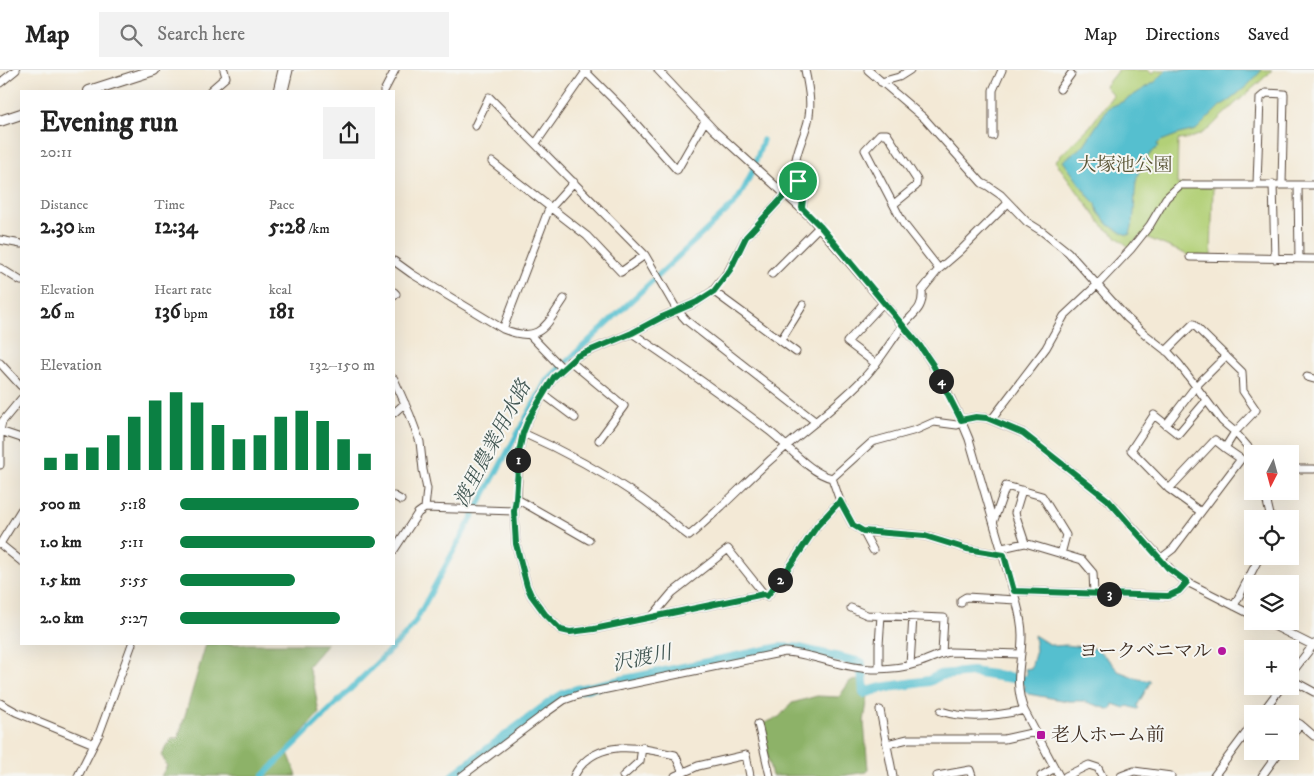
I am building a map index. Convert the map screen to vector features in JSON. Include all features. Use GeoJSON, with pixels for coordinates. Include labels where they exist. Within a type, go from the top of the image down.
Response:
{"type":"FeatureCollection","features":[{"type":"Feature","properties":{"kind":"highway"},"geometry":{"type":"LineString","coordinates":[[92,90],[154,70]]}},
{"type":"Feature","properties":{"kind":"highway"},"geometry":{"type":"LineString","coordinates":[[0,121],[20,114]]}},
{"type":"Feature","properties":{"kind":"street"},"geometry":{"type":"LineString","coordinates":[[0,83],[16,70]]}},
{"type":"Feature","properties":{"kind":"street"},"geometry":{"type":"LineString","coordinates":[[211,90],[226,77],[224,70]]}},
{"type":"Feature","properties":{"kind":"street"},"geometry":{"type":"LineString","coordinates":[[277,90],[282,70]]}},
{"type":"Feature","properties":{"kind":"street"},"geometry":{"type":"LineString","coordinates":[[284,90],[289,70]]}},
{"type":"Feature","properties":{"kind":"street"},"geometry":{"type":"LineString","coordinates":[[385,90],[396,70]]}},
{"type":"Feature","properties":{"kind":"street"},"geometry":{"type":"LineString","coordinates":[[658,70],[705,121],[752,166],[802,208],[820,226],[884,302],[933,365],[962,421],[974,453],[1014,591],[1022,626],[1018,693],[1024,710],[1059,776]]}},
{"type":"Feature","properties":{"kind":"street"},"geometry":{"type":"LineString","coordinates":[[802,208],[803,199],[795,172],[796,158],[807,127],[810,111],[805,70]]}},
{"type":"Feature","properties":{"kind":"street"},"geometry":{"type":"LineString","coordinates":[[868,70],[924,118],[982,183],[988,186],[1028,222],[1068,252],[1127,318],[1166,350],[1189,375],[1222,421],[1246,445]]}},
{"type":"Feature","properties":{"kind":"street"},"geometry":{"type":"LineString","coordinates":[[881,82],[899,77],[910,70]]}},
{"type":"Feature","properties":{"kind":"street"},"geometry":{"type":"LineString","coordinates":[[993,136],[993,90],[1002,70]]}},
{"type":"Feature","properties":{"kind":"street"},"geometry":{"type":"LineString","coordinates":[[536,143],[586,71],[622,108],[676,170],[705,121]]}},
{"type":"Feature","properties":{"kind":"street"},"geometry":{"type":"LineString","coordinates":[[1060,89],[1071,74]]}},
{"type":"Feature","properties":{"kind":"street"},"geometry":{"type":"LineString","coordinates":[[1257,184],[1260,98],[1266,93],[1284,94],[1282,184]]}},
{"type":"Feature","properties":{"kind":"street"},"geometry":{"type":"LineString","coordinates":[[475,126],[489,97],[645,255],[678,310],[696,329],[816,422]]}},
{"type":"Feature","properties":{"kind":"street"},"geometry":{"type":"LineString","coordinates":[[894,204],[916,186],[917,180],[887,134],[880,134],[865,150],[903,223],[939,269]]}},
{"type":"Feature","properties":{"kind":"street"},"geometry":{"type":"LineString","coordinates":[[492,162],[587,236],[621,272],[645,255]]}},
{"type":"Feature","properties":{"kind":"street"},"geometry":{"type":"LineString","coordinates":[[798,181],[746,237],[730,270],[714,291],[697,302],[632,333],[582,352],[561,367],[529,418],[523,433],[518,460],[514,511],[516,544],[527,586],[531,595],[545,614],[561,630],[570,632],[594,629],[764,594],[767,596],[789,568],[817,526],[840,501]]}},
{"type":"Feature","properties":{"kind":"street"},"geometry":{"type":"LineString","coordinates":[[503,328],[548,211],[574,182]]}},
{"type":"Feature","properties":{"kind":"street"},"geometry":{"type":"LineString","coordinates":[[1273,184],[1275,259]]}},
{"type":"Feature","properties":{"kind":"street"},"geometry":{"type":"LineString","coordinates":[[992,419],[1046,348],[1064,316],[1131,249],[1150,226],[1166,198],[1180,185],[1314,185]]}},
{"type":"Feature","properties":{"kind":"street"},"geometry":{"type":"LineString","coordinates":[[1298,185],[1299,259]]}},
{"type":"Feature","properties":{"kind":"street"},"geometry":{"type":"LineString","coordinates":[[523,433],[550,444],[616,482],[642,499],[689,536],[786,446],[861,382],[903,326],[920,307],[922,290],[939,269],[960,251],[1008,203]]}},
{"type":"Feature","properties":{"kind":"street"},"geometry":{"type":"LineString","coordinates":[[772,274],[820,226]]}},
{"type":"Feature","properties":{"kind":"street"},"geometry":{"type":"LineString","coordinates":[[0,240],[20,244]]}},
{"type":"Feature","properties":{"kind":"street"},"geometry":{"type":"LineString","coordinates":[[1190,257],[1314,259]]}},
{"type":"Feature","properties":{"kind":"street"},"geometry":{"type":"LineString","coordinates":[[395,262],[412,274],[518,335],[530,335],[545,326],[564,299]]}},
{"type":"Feature","properties":{"kind":"street"},"geometry":{"type":"LineString","coordinates":[[0,268],[20,280]]}},
{"type":"Feature","properties":{"kind":"street"},"geometry":{"type":"LineString","coordinates":[[714,291],[796,352]]}},
{"type":"Feature","properties":{"kind":"street"},"geometry":{"type":"LineString","coordinates":[[876,364],[847,342],[884,302]]}},
{"type":"Feature","properties":{"kind":"street"},"geometry":{"type":"LineString","coordinates":[[781,340],[803,305]]}},
{"type":"Feature","properties":{"kind":"street"},"geometry":{"type":"LineString","coordinates":[[1166,350],[1193,324],[1242,372],[1243,391],[1256,410],[1235,432],[1225,448]]}},
{"type":"Feature","properties":{"kind":"street"},"geometry":{"type":"LineString","coordinates":[[632,333],[729,400],[812,468],[832,478]]}},
{"type":"Feature","properties":{"kind":"street"},"geometry":{"type":"LineString","coordinates":[[530,335],[561,367]]}},
{"type":"Feature","properties":{"kind":"street"},"geometry":{"type":"LineString","coordinates":[[1166,425],[1196,386],[1226,356]]}},
{"type":"Feature","properties":{"kind":"street"},"geometry":{"type":"LineString","coordinates":[[570,361],[624,406],[599,440]]}},
{"type":"Feature","properties":{"kind":"street"},"geometry":{"type":"LineString","coordinates":[[0,363],[20,385]]}},
{"type":"Feature","properties":{"kind":"street"},"geometry":{"type":"LineString","coordinates":[[395,381],[420,442],[422,470],[427,490],[425,508]]}},
{"type":"Feature","properties":{"kind":"street"},"geometry":{"type":"LineString","coordinates":[[543,394],[575,418]]}},
{"type":"Feature","properties":{"kind":"street"},"geometry":{"type":"LineString","coordinates":[[20,400],[2,422],[0,430],[20,438]]}},
{"type":"Feature","properties":{"kind":"street"},"geometry":{"type":"LineString","coordinates":[[1201,512],[1170,489],[1130,450],[1154,415],[1178,434],[1206,401]]}},
{"type":"Feature","properties":{"kind":"street"},"geometry":{"type":"LineString","coordinates":[[395,412],[405,403]]}},
{"type":"Feature","properties":{"kind":"street"},"geometry":{"type":"LineString","coordinates":[[832,478],[872,442],[916,430],[934,422],[957,425],[962,421],[976,417],[992,419],[1023,433],[1093,487],[1120,512],[1174,573],[1187,582],[1244,611]]}},
{"type":"Feature","properties":{"kind":"street"},"geometry":{"type":"LineString","coordinates":[[0,431],[0,464]]}},
{"type":"Feature","properties":{"kind":"street"},"geometry":{"type":"LineString","coordinates":[[1160,559],[1173,549],[1241,459],[1215,440],[1170,489]]}},
{"type":"Feature","properties":{"kind":"street"},"geometry":{"type":"LineString","coordinates":[[1299,469],[1314,470]]}},
{"type":"Feature","properties":{"kind":"street"},"geometry":{"type":"LineString","coordinates":[[832,478],[840,501],[853,525],[863,531],[925,536],[967,549],[1003,551],[1025,543],[1082,560],[1093,573],[1094,594]]}},
{"type":"Feature","properties":{"kind":"street"},"geometry":{"type":"LineString","coordinates":[[994,521],[1006,486],[1042,496],[1066,535],[1061,554]]}},
{"type":"Feature","properties":{"kind":"street"},"geometry":{"type":"LineString","coordinates":[[1022,490],[1016,513],[1025,543]]}},
{"type":"Feature","properties":{"kind":"street"},"geometry":{"type":"LineString","coordinates":[[395,497],[401,500]]}},
{"type":"Feature","properties":{"kind":"street"},"geometry":{"type":"LineString","coordinates":[[516,499],[590,540]]}},
{"type":"Feature","properties":{"kind":"street"},"geometry":{"type":"LineString","coordinates":[[395,548],[418,513],[425,508],[514,511]]}},
{"type":"Feature","properties":{"kind":"street"},"geometry":{"type":"LineString","coordinates":[[20,512],[0,544],[20,560]]}},
{"type":"Feature","properties":{"kind":"street"},"geometry":{"type":"LineString","coordinates":[[863,531],[874,550]]}},
{"type":"Feature","properties":{"kind":"street"},"geometry":{"type":"LineString","coordinates":[[651,618],[672,593],[728,549],[764,594]]}},
{"type":"Feature","properties":{"kind":"street"},"geometry":{"type":"LineString","coordinates":[[1234,606],[1255,565]]}},
{"type":"Feature","properties":{"kind":"street"},"geometry":{"type":"LineString","coordinates":[[1014,591],[1168,596],[1179,591],[1187,582]]}},
{"type":"Feature","properties":{"kind":"street"},"geometry":{"type":"LineString","coordinates":[[961,603],[961,600],[966,597],[1016,600]]}},
{"type":"Feature","properties":{"kind":"street"},"geometry":{"type":"LineString","coordinates":[[851,608],[867,615],[944,618],[942,654]]}},
{"type":"Feature","properties":{"kind":"street"},"geometry":{"type":"LineString","coordinates":[[879,669],[881,615]]}},
{"type":"Feature","properties":{"kind":"street"},"geometry":{"type":"LineString","coordinates":[[910,665],[912,616]]}},
{"type":"Feature","properties":{"kind":"street"},"geometry":{"type":"LineString","coordinates":[[1283,630],[1314,645],[1299,665]]}},
{"type":"Feature","properties":{"kind":"street"},"geometry":{"type":"LineString","coordinates":[[78,776],[94,744],[132,645]]}},
{"type":"Feature","properties":{"kind":"street"},"geometry":{"type":"LineString","coordinates":[[462,776],[564,700],[578,695],[785,652],[803,654],[860,668],[879,669],[910,665],[942,654],[1021,654]]}},
{"type":"Feature","properties":{"kind":"street"},"geometry":{"type":"LineString","coordinates":[[1299,683],[1314,692]]}},
{"type":"Feature","properties":{"kind":"street"},"geometry":{"type":"LineString","coordinates":[[1268,705],[1275,695]]}},
{"type":"Feature","properties":{"kind":"street"},"geometry":{"type":"LineString","coordinates":[[0,703],[16,712],[94,744]]}},
{"type":"Feature","properties":{"kind":"street"},"geometry":{"type":"LineString","coordinates":[[880,710],[893,776]]}},
{"type":"Feature","properties":{"kind":"street"},"geometry":{"type":"LineString","coordinates":[[941,711],[948,714],[971,716],[1000,715],[1024,710]]}},
{"type":"Feature","properties":{"kind":"street"},"geometry":{"type":"LineString","coordinates":[[758,724],[770,776]]}},
{"type":"Feature","properties":{"kind":"street"},"geometry":{"type":"LineString","coordinates":[[1300,724],[1314,736]]}},
{"type":"Feature","properties":{"kind":"street"},"geometry":{"type":"LineString","coordinates":[[887,744],[908,739],[1004,739],[1036,732]]}},
{"type":"Feature","properties":{"kind":"street"},"geometry":{"type":"LineString","coordinates":[[1214,776],[1244,736]]}},
{"type":"Feature","properties":{"kind":"street"},"geometry":{"type":"LineString","coordinates":[[574,776],[584,762],[594,754],[612,748],[642,747],[675,755],[683,772]]}},
{"type":"Feature","properties":{"kind":"street"},"geometry":{"type":"LineString","coordinates":[[622,776],[640,761],[642,747]]}},
{"type":"Feature","properties":{"kind":"street"},"geometry":{"type":"LineString","coordinates":[[675,776],[716,761],[746,755],[750,776]]}},
{"type":"Feature","properties":{"kind":"street"},"geometry":{"type":"LineString","coordinates":[[1262,776],[1274,760]]}},
{"type":"Feature","properties":{"kind":"street"},"geometry":{"type":"LineString","coordinates":[[1066,776],[1089,765],[1098,768],[1102,776]]}},
{"type":"Feature","properties":{"kind":"street"},"geometry":{"type":"LineString","coordinates":[[1041,776],[1055,768]]}},
{"type":"Feature","properties":{"kind":"street"},"geometry":{"type":"LineString","coordinates":[[937,776],[970,770],[972,776]]}},
{"type":"Feature","properties":{"kind":"street"},"geometry":{"type":"LineString","coordinates":[[1121,776],[1134,771],[1171,776]]}},
{"type":"Feature","properties":{"kind":"green space","name":"大塚池公園"},"geometry":{"type":"Polygon","coordinates":[[[1118,70],[1148,70],[1152,74],[1156,70],[1272,70],[1209,129],[1201,134],[1178,140],[1177,184],[1213,188],[1211,256],[1188,255],[1141,235],[1129,247],[1102,225],[1055,161],[1091,125],[1113,95],[1105,86],[1118,70]]]}},
{"type":"Feature","properties":{"kind":"green space"},"geometry":{"type":"Polygon","coordinates":[[[206,645],[326,645],[308,666],[314,685],[319,713],[287,750],[297,776],[161,776],[167,766],[161,754],[172,739],[178,739],[206,645]]]}},
{"type":"Feature","properties":{"kind":"green space"},"geometry":{"type":"Polygon","coordinates":[[[861,680],[860,696],[868,695],[864,722],[867,772],[841,776],[772,776],[760,725],[779,717],[792,703],[817,696],[839,697],[850,681],[861,680]]]}},
{"type":"Feature","properties":{"kind":"water"},"geometry":{"type":"Polygon","coordinates":[[[1167,70],[1262,70],[1248,85],[1220,106],[1196,130],[1179,134],[1157,144],[1158,147],[1147,157],[1137,177],[1133,222],[1130,234],[1128,235],[1109,225],[1098,212],[1096,204],[1063,161],[1084,145],[1108,108],[1124,101],[1155,82],[1167,70]]]}},
{"type":"Feature","properties":{"kind":"water"},"geometry":{"type":"Polygon","coordinates":[[[1034,635],[1055,646],[1066,645],[1097,649],[1118,671],[1139,679],[1151,681],[1137,706],[1139,708],[1128,706],[1125,708],[1113,704],[1111,710],[1083,701],[1068,701],[1028,694],[1023,689],[1027,680],[1025,669],[1031,668],[1036,650],[1034,635]]]}},
{"type":"Feature","properties":{"kind":"waterway","name":"渡里農業用水路"},"geometry":{"type":"LineString","coordinates":[[395,645],[415,622],[546,381],[735,203],[748,180],[763,140]]}},
{"type":"Feature","properties":{"kind":"waterway","name":"渡里農業用水路"},"geometry":{"type":"LineString","coordinates":[[263,776],[395,645]]}},
{"type":"Feature","properties":{"kind":"waterway","name":"沢渡川"},"geometry":{"type":"LineString","coordinates":[[453,776],[553,701],[577,690],[780,648],[795,648],[861,663],[861,665]]}},
{"type":"Feature","properties":{"kind":"waterway","name":"沢渡川"},"geometry":{"type":"LineString","coordinates":[[862,670],[864,693],[881,688],[929,681],[940,675],[972,672],[1013,678]]}},
{"type":"Feature","properties":{"kind":"waterway","name":"沢渡川"},"geometry":{"type":"LineString","coordinates":[[1023,680],[1039,681]]}},
{"type":"Feature","properties":{"kind":"place","name":"ヨークベニマル"},"geometry":{"type":"Point","coordinates":[1222,651]}},
{"type":"Feature","properties":{"kind":"place","name":"老人ホーム前"},"geometry":{"type":"Point","coordinates":[1041,735]}},
{"type":"Feature","properties":{"kind":"route"},"geometry":{"type":"LineString","coordinates":[[798,181],[803,199],[802,208],[820,226],[920,346],[933,365],[961,420],[970,417],[992,419],[1023,433],[1093,487],[1120,512],[1168,568],[1187,582],[1179,591],[1168,596],[1014,591],[1004,555],[967,549],[925,536],[863,531],[853,525],[840,501],[812,532],[784,575],[767,596],[764,594],[594,629],[570,632],[561,630],[556,626],[531,595],[516,544],[514,511],[519,452],[523,433],[529,418],[554,377],[582,352],[632,333],[662,317],[697,302],[714,291],[730,270],[746,237],[798,181]]}}]}
